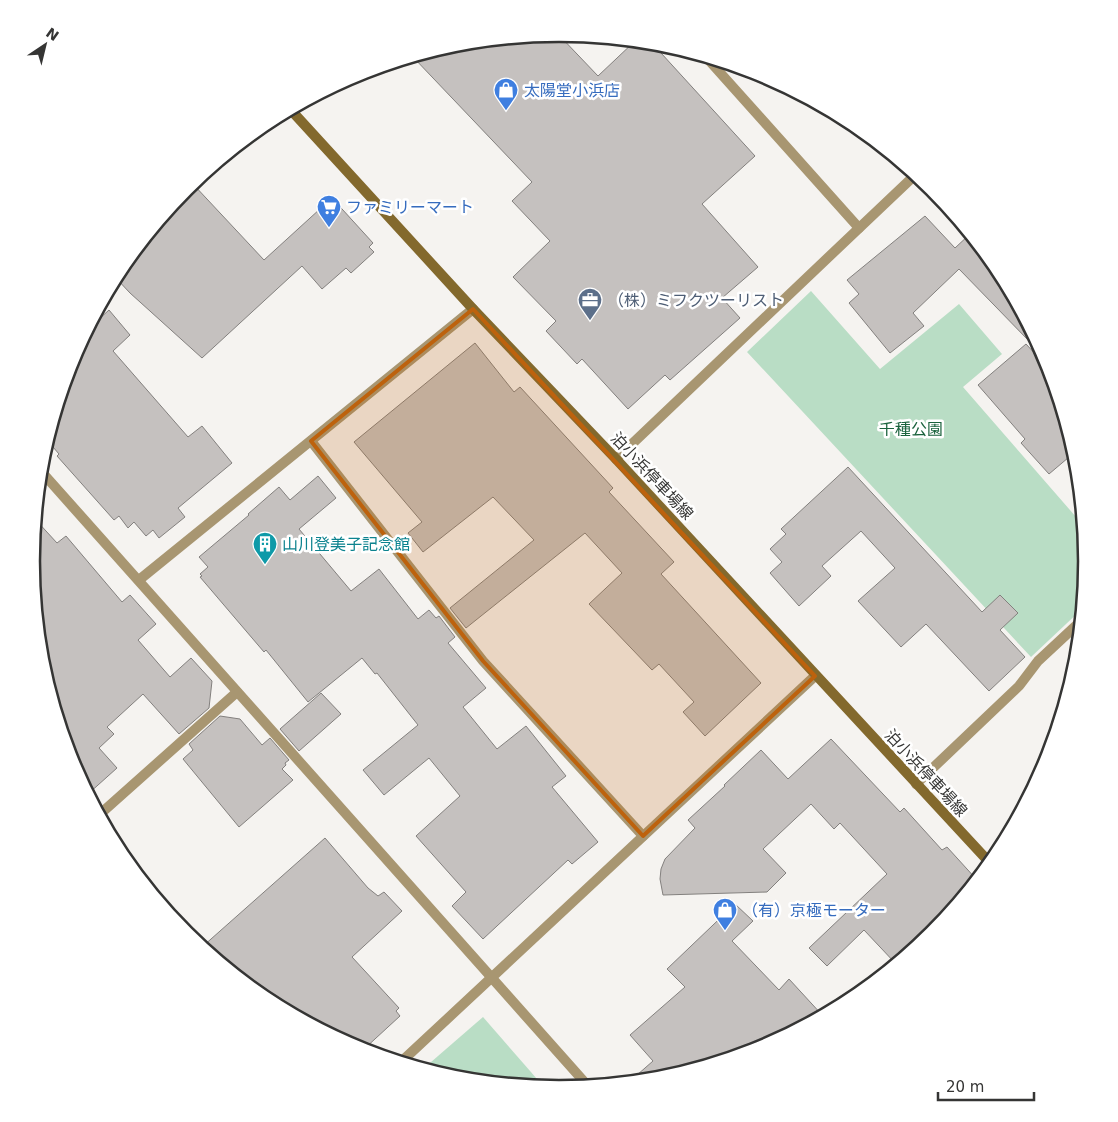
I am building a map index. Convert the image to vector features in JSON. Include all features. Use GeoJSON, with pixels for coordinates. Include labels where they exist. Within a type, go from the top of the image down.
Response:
{"type":"FeatureCollection","features":[{"type":"Feature","properties":{"kind":"main road","name":"泊小浜停車場線"},"geometry":{"type":"LineString","coordinates":[[295,115],[473,309],[616,459],[985,858]]}},
{"type":"Feature","properties":{"kind":"street"},"geometry":{"type":"LineString","coordinates":[[715,67],[859,228]]}},
{"type":"Feature","properties":{"kind":"street"},"geometry":{"type":"LineString","coordinates":[[616,459],[910,179]]}},
{"type":"Feature","properties":{"kind":"street"},"geometry":{"type":"LineString","coordinates":[[139,580],[473,309]]}},
{"type":"Feature","properties":{"kind":"street"},"geometry":{"type":"LineString","coordinates":[[311,440],[483,660],[643,836]]}},
{"type":"Feature","properties":{"kind":"street"},"geometry":{"type":"LineString","coordinates":[[47,478],[582,1079]]}},
{"type":"Feature","properties":{"kind":"street"},"geometry":{"type":"LineString","coordinates":[[916,784],[1019,686],[1038,660],[1074,627]]}},
{"type":"Feature","properties":{"kind":"street"},"geometry":{"type":"LineString","coordinates":[[407,1057],[816,676]]}},
{"type":"Feature","properties":{"kind":"street"},"geometry":{"type":"LineString","coordinates":[[105,811],[237,692]]}},
{"type":"Feature","properties":{"kind":"highlighted area"},"geometry":{"type":"Polygon","coordinates":[[[473,309],[815,676],[643,836],[483,661],[311,441],[473,309]]]}},
{"type":"Feature","properties":{"kind":"green space","name":"千種公園"},"geometry":{"type":"Polygon","coordinates":[[[811,291],[880,369],[959,304],[1002,354],[963,387],[1076,517],[1078,561],[1075,615],[1031,657],[747,352],[811,291]]]}},
{"type":"Feature","properties":{"kind":"green space"},"geometry":{"type":"Polygon","coordinates":[[[483,1017],[537,1079],[491,1076],[430,1063],[483,1017]]]}},
{"type":"Feature","properties":{"kind":"building"},"geometry":{"type":"Polygon","coordinates":[[[566,42],[598,76],[629,46],[660,52],[755,156],[702,204],[758,267],[722,298],[740,318],[670,380],[665,375],[628,409],[582,359],[577,364],[546,331],[556,321],[513,277],[550,241],[512,201],[532,182],[418,62],[491,46],[566,42]]]}},
{"type":"Feature","properties":{"kind":"building"},"geometry":{"type":"Polygon","coordinates":[[[198,189],[264,260],[332,198],[373,243],[369,247],[374,252],[351,273],[346,268],[322,289],[302,266],[202,358],[121,283],[127,273],[147,245],[198,189]]]}},
{"type":"Feature","properties":{"kind":"building"},"geometry":{"type":"Polygon","coordinates":[[[925,216],[955,248],[965,238],[971,245],[991,273],[1028,340],[959,269],[913,313],[924,326],[890,353],[849,303],[859,294],[847,280],[925,216]]]}},
{"type":"Feature","properties":{"kind":"building"},"geometry":{"type":"Polygon","coordinates":[[[109,310],[130,335],[113,351],[188,437],[202,426],[232,463],[178,508],[185,517],[159,538],[153,530],[146,536],[134,522],[128,528],[119,516],[114,520],[57,456],[59,454],[53,447],[68,394],[80,362],[102,317],[109,310]]]}},
{"type":"Feature","properties":{"kind":"building"},"geometry":{"type":"Polygon","coordinates":[[[475,343],[514,392],[520,387],[613,488],[609,492],[674,562],[661,574],[761,683],[705,736],[683,712],[694,702],[659,664],[652,670],[589,604],[622,573],[585,533],[466,628],[450,608],[534,540],[493,497],[423,552],[408,533],[422,522],[354,442],[475,343]]]}},
{"type":"Feature","properties":{"kind":"building"},"geometry":{"type":"Polygon","coordinates":[[[1026,344],[1034,352],[1050,394],[1068,458],[1049,474],[1021,443],[1025,439],[978,385],[1026,344]]]}},
{"type":"Feature","properties":{"kind":"building"},"geometry":{"type":"Polygon","coordinates":[[[848,467],[982,612],[1000,595],[1018,613],[1000,630],[1025,657],[989,691],[926,624],[901,647],[858,601],[895,568],[861,531],[822,566],[831,576],[799,606],[770,573],[782,562],[770,549],[786,534],[781,529],[848,467]]]}},
{"type":"Feature","properties":{"kind":"building"},"geometry":{"type":"Polygon","coordinates":[[[318,476],[336,498],[299,529],[351,591],[379,569],[418,619],[429,610],[436,618],[439,616],[455,637],[448,643],[486,688],[463,707],[497,749],[526,726],[566,776],[552,787],[598,842],[572,864],[568,860],[483,939],[452,906],[466,892],[416,836],[460,796],[429,758],[384,795],[363,770],[418,725],[377,673],[375,674],[362,658],[308,702],[266,650],[264,652],[200,577],[202,576],[200,574],[208,567],[199,557],[279,487],[290,500],[318,476]]]}},
{"type":"Feature","properties":{"kind":"building"},"geometry":{"type":"Polygon","coordinates":[[[41,526],[57,543],[66,536],[122,602],[130,595],[156,624],[138,640],[170,677],[191,658],[212,681],[209,708],[179,734],[143,694],[107,727],[114,734],[99,748],[117,768],[93,789],[68,728],[50,662],[44,629],[40,561],[41,526]]]}},
{"type":"Feature","properties":{"kind":"building"},"geometry":{"type":"Polygon","coordinates":[[[321,693],[341,714],[299,751],[280,729],[321,693]]]}},
{"type":"Feature","properties":{"kind":"building"},"geometry":{"type":"Polygon","coordinates":[[[220,716],[240,719],[262,745],[270,738],[289,760],[282,769],[293,780],[239,827],[183,759],[193,750],[189,744],[220,716]]]}},
{"type":"Feature","properties":{"kind":"building"},"geometry":{"type":"Polygon","coordinates":[[[831,739],[900,812],[904,808],[942,850],[947,847],[972,875],[926,928],[891,959],[864,930],[827,966],[809,948],[887,874],[840,823],[834,829],[811,804],[763,849],[786,873],[767,892],[663,895],[660,879],[661,869],[665,859],[695,828],[688,820],[761,750],[788,779],[831,739]]]}},
{"type":"Feature","properties":{"kind":"building"},"geometry":{"type":"Polygon","coordinates":[[[325,838],[368,888],[378,896],[384,892],[402,911],[352,957],[399,1008],[396,1011],[400,1016],[370,1044],[360,1040],[329,1026],[271,993],[243,973],[207,942],[325,838]]]}},
{"type":"Feature","properties":{"kind":"building"},"geometry":{"type":"Polygon","coordinates":[[[735,904],[753,921],[732,941],[779,990],[789,979],[818,1010],[789,1026],[726,1052],[693,1062],[638,1074],[653,1061],[630,1035],[685,987],[667,969],[735,904]]]}},
{"type":"Feature","properties":{"kind":"place","name":"太陽堂小浜店"},"geometry":{"type":"Point","coordinates":[506,111]}},
{"type":"Feature","properties":{"kind":"place","name":"ファミリーマート"},"geometry":{"type":"Point","coordinates":[329,228]}},
{"type":"Feature","properties":{"kind":"place","name":"（株）ミフクツーリスト"},"geometry":{"type":"Point","coordinates":[590,321]}},
{"type":"Feature","properties":{"kind":"place","name":"山川登美子記念館"},"geometry":{"type":"Point","coordinates":[265,565]}},
{"type":"Feature","properties":{"kind":"place","name":"（有）京極モーター"},"geometry":{"type":"Point","coordinates":[725,931]}}]}
